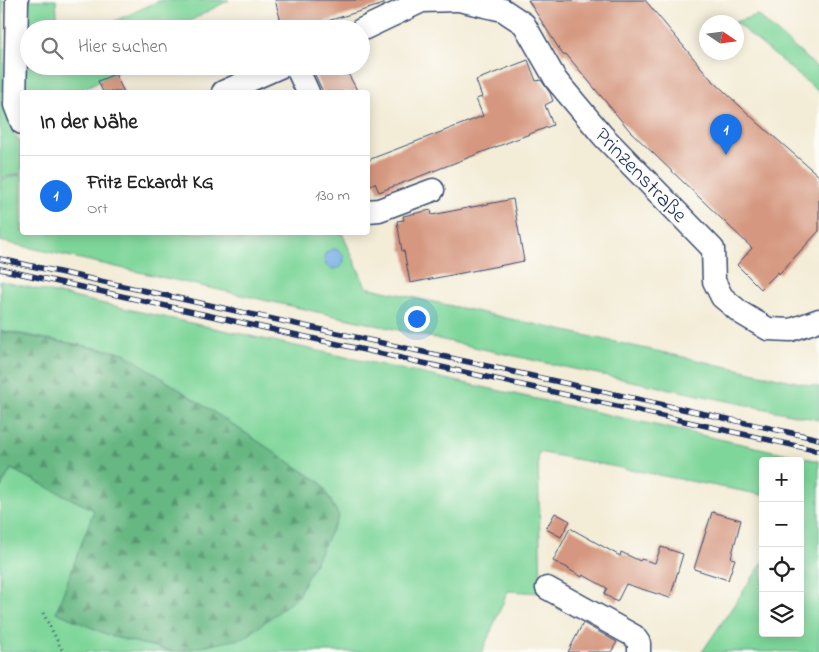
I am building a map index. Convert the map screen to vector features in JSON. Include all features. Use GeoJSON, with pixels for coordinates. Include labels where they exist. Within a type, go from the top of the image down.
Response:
{"type":"FeatureCollection","features":[{"type":"Feature","properties":{"kind":"street"},"geometry":{"type":"LineString","coordinates":[[17,0],[15,105],[20,118]]}},
{"type":"Feature","properties":{"kind":"street"},"geometry":{"type":"LineString","coordinates":[[370,26],[422,2],[456,0]]}},
{"type":"Feature","properties":{"kind":"street","name":"Prinzenstraße"},"geometry":{"type":"LineString","coordinates":[[459,0],[503,10],[524,24],[556,80],[603,136],[713,249],[714,280],[722,297],[741,313],[768,329],[791,330],[819,320]]}},
{"type":"Feature","properties":{"kind":"street"},"geometry":{"type":"LineString","coordinates":[[228,90],[262,75]]}},
{"type":"Feature","properties":{"kind":"street"},"geometry":{"type":"LineString","coordinates":[[300,75],[307,90]]}},
{"type":"Feature","properties":{"kind":"street"},"geometry":{"type":"LineString","coordinates":[[370,210],[379,210],[433,190]]}},
{"type":"Feature","properties":{"kind":"street"},"geometry":{"type":"LineString","coordinates":[[547,588],[634,636],[639,643],[639,652]]}},
{"type":"Feature","properties":{"kind":"path"},"geometry":{"type":"LineString","coordinates":[[43,612],[63,652]]}},
{"type":"Feature","properties":{"kind":"green space"},"geometry":{"type":"Polygon","coordinates":[[[0,0],[3,0],[4,106],[14,134],[20,142],[20,173],[0,178],[0,0]]]}},
{"type":"Feature","properties":{"kind":"green space"},"geometry":{"type":"Polygon","coordinates":[[[22,0],[56,0],[57,20],[23,20],[22,0]]]}},
{"type":"Feature","properties":{"kind":"green space"},"geometry":{"type":"Polygon","coordinates":[[[161,0],[229,0],[192,20],[117,20],[161,0]]]}},
{"type":"Feature","properties":{"kind":"green space"},"geometry":{"type":"Polygon","coordinates":[[[757,15],[819,69],[819,92],[744,30],[744,19],[757,15]]]}},
{"type":"Feature","properties":{"kind":"green space"},"geometry":{"type":"Polygon","coordinates":[[[24,75],[111,75],[80,90],[25,90],[24,75]]]}},
{"type":"Feature","properties":{"kind":"green space"},"geometry":{"type":"Polygon","coordinates":[[[20,175],[20,235],[343,235],[366,287],[819,387],[819,420],[550,364],[0,241],[0,180],[20,175]]]}},
{"type":"Feature","properties":{"kind":"green space"},"geometry":{"type":"Polygon","coordinates":[[[0,281],[801,457],[759,457],[759,494],[538,452],[541,593],[508,591],[482,652],[176,652],[244,638],[297,597],[339,516],[321,483],[124,353],[0,330],[0,281]]]}},
{"type":"Feature","properties":{"kind":"green space"},"geometry":{"type":"Polygon","coordinates":[[[0,331],[124,353],[321,483],[339,516],[297,597],[245,638],[175,652],[110,636],[56,612],[94,510],[11,469],[0,489],[0,331]]]}},
{"type":"Feature","properties":{"kind":"green space"},"geometry":{"type":"Polygon","coordinates":[[[804,458],[819,461],[819,652],[702,652],[759,568],[759,637],[804,637],[804,458]]]}},
{"type":"Feature","properties":{"kind":"green space"},"geometry":{"type":"Polygon","coordinates":[[[11,469],[94,510],[110,636],[175,652],[0,652],[0,489],[11,469]]]}},
{"type":"Feature","properties":{"kind":"water"},"geometry":{"type":"Polygon","coordinates":[[[334,249],[341,252],[344,259],[341,266],[334,269],[327,266],[324,259],[327,252],[334,249]]]}},
{"type":"Feature","properties":{"kind":"building"},"geometry":{"type":"Polygon","coordinates":[[[275,0],[384,0],[384,4],[331,20],[281,20],[275,0]]]}},
{"type":"Feature","properties":{"kind":"building"},"geometry":{"type":"Polygon","coordinates":[[[528,0],[645,0],[710,78],[819,176],[819,231],[779,274],[778,272],[761,289],[737,265],[752,248],[630,131],[566,54],[563,55],[528,0]]]}},
{"type":"Feature","properties":{"kind":"building"},"geometry":{"type":"Polygon","coordinates":[[[528,60],[536,81],[541,80],[550,93],[553,101],[545,105],[553,125],[379,192],[375,183],[370,185],[370,159],[483,116],[476,99],[482,97],[476,80],[528,60]]]}},
{"type":"Feature","properties":{"kind":"building"},"geometry":{"type":"Polygon","coordinates":[[[116,75],[123,90],[102,90],[98,81],[116,75]]]}},
{"type":"Feature","properties":{"kind":"building"},"geometry":{"type":"Polygon","coordinates":[[[315,75],[349,75],[357,90],[322,90],[315,75]]]}},
{"type":"Feature","properties":{"kind":"building"},"geometry":{"type":"Polygon","coordinates":[[[513,199],[524,261],[410,283],[397,221],[404,220],[403,216],[431,210],[432,215],[513,199]]]}},
{"type":"Feature","properties":{"kind":"building"},"geometry":{"type":"Polygon","coordinates":[[[712,512],[741,520],[731,558],[735,559],[728,580],[694,569],[712,512]]]}},
{"type":"Feature","properties":{"kind":"building"},"geometry":{"type":"Polygon","coordinates":[[[555,513],[570,521],[561,537],[546,529],[555,513]]]}},
{"type":"Feature","properties":{"kind":"building"},"geometry":{"type":"Polygon","coordinates":[[[570,528],[620,556],[621,552],[640,561],[641,559],[655,563],[661,547],[683,554],[670,598],[626,584],[617,602],[604,594],[607,588],[553,561],[570,528]]]}},
{"type":"Feature","properties":{"kind":"building"},"geometry":{"type":"Polygon","coordinates":[[[583,623],[617,642],[611,652],[568,652],[583,623]]]}},
{"type":"Feature","properties":{"kind":"railway"},"geometry":{"type":"LineString","coordinates":[[0,259],[819,439]]}},
{"type":"Feature","properties":{"kind":"railway"},"geometry":{"type":"LineString","coordinates":[[0,269],[819,451]]}},
{"type":"Feature","properties":{"kind":"place","name":"Fritz Eckardt KG"},"geometry":{"type":"Point","coordinates":[726,155]}}]}
